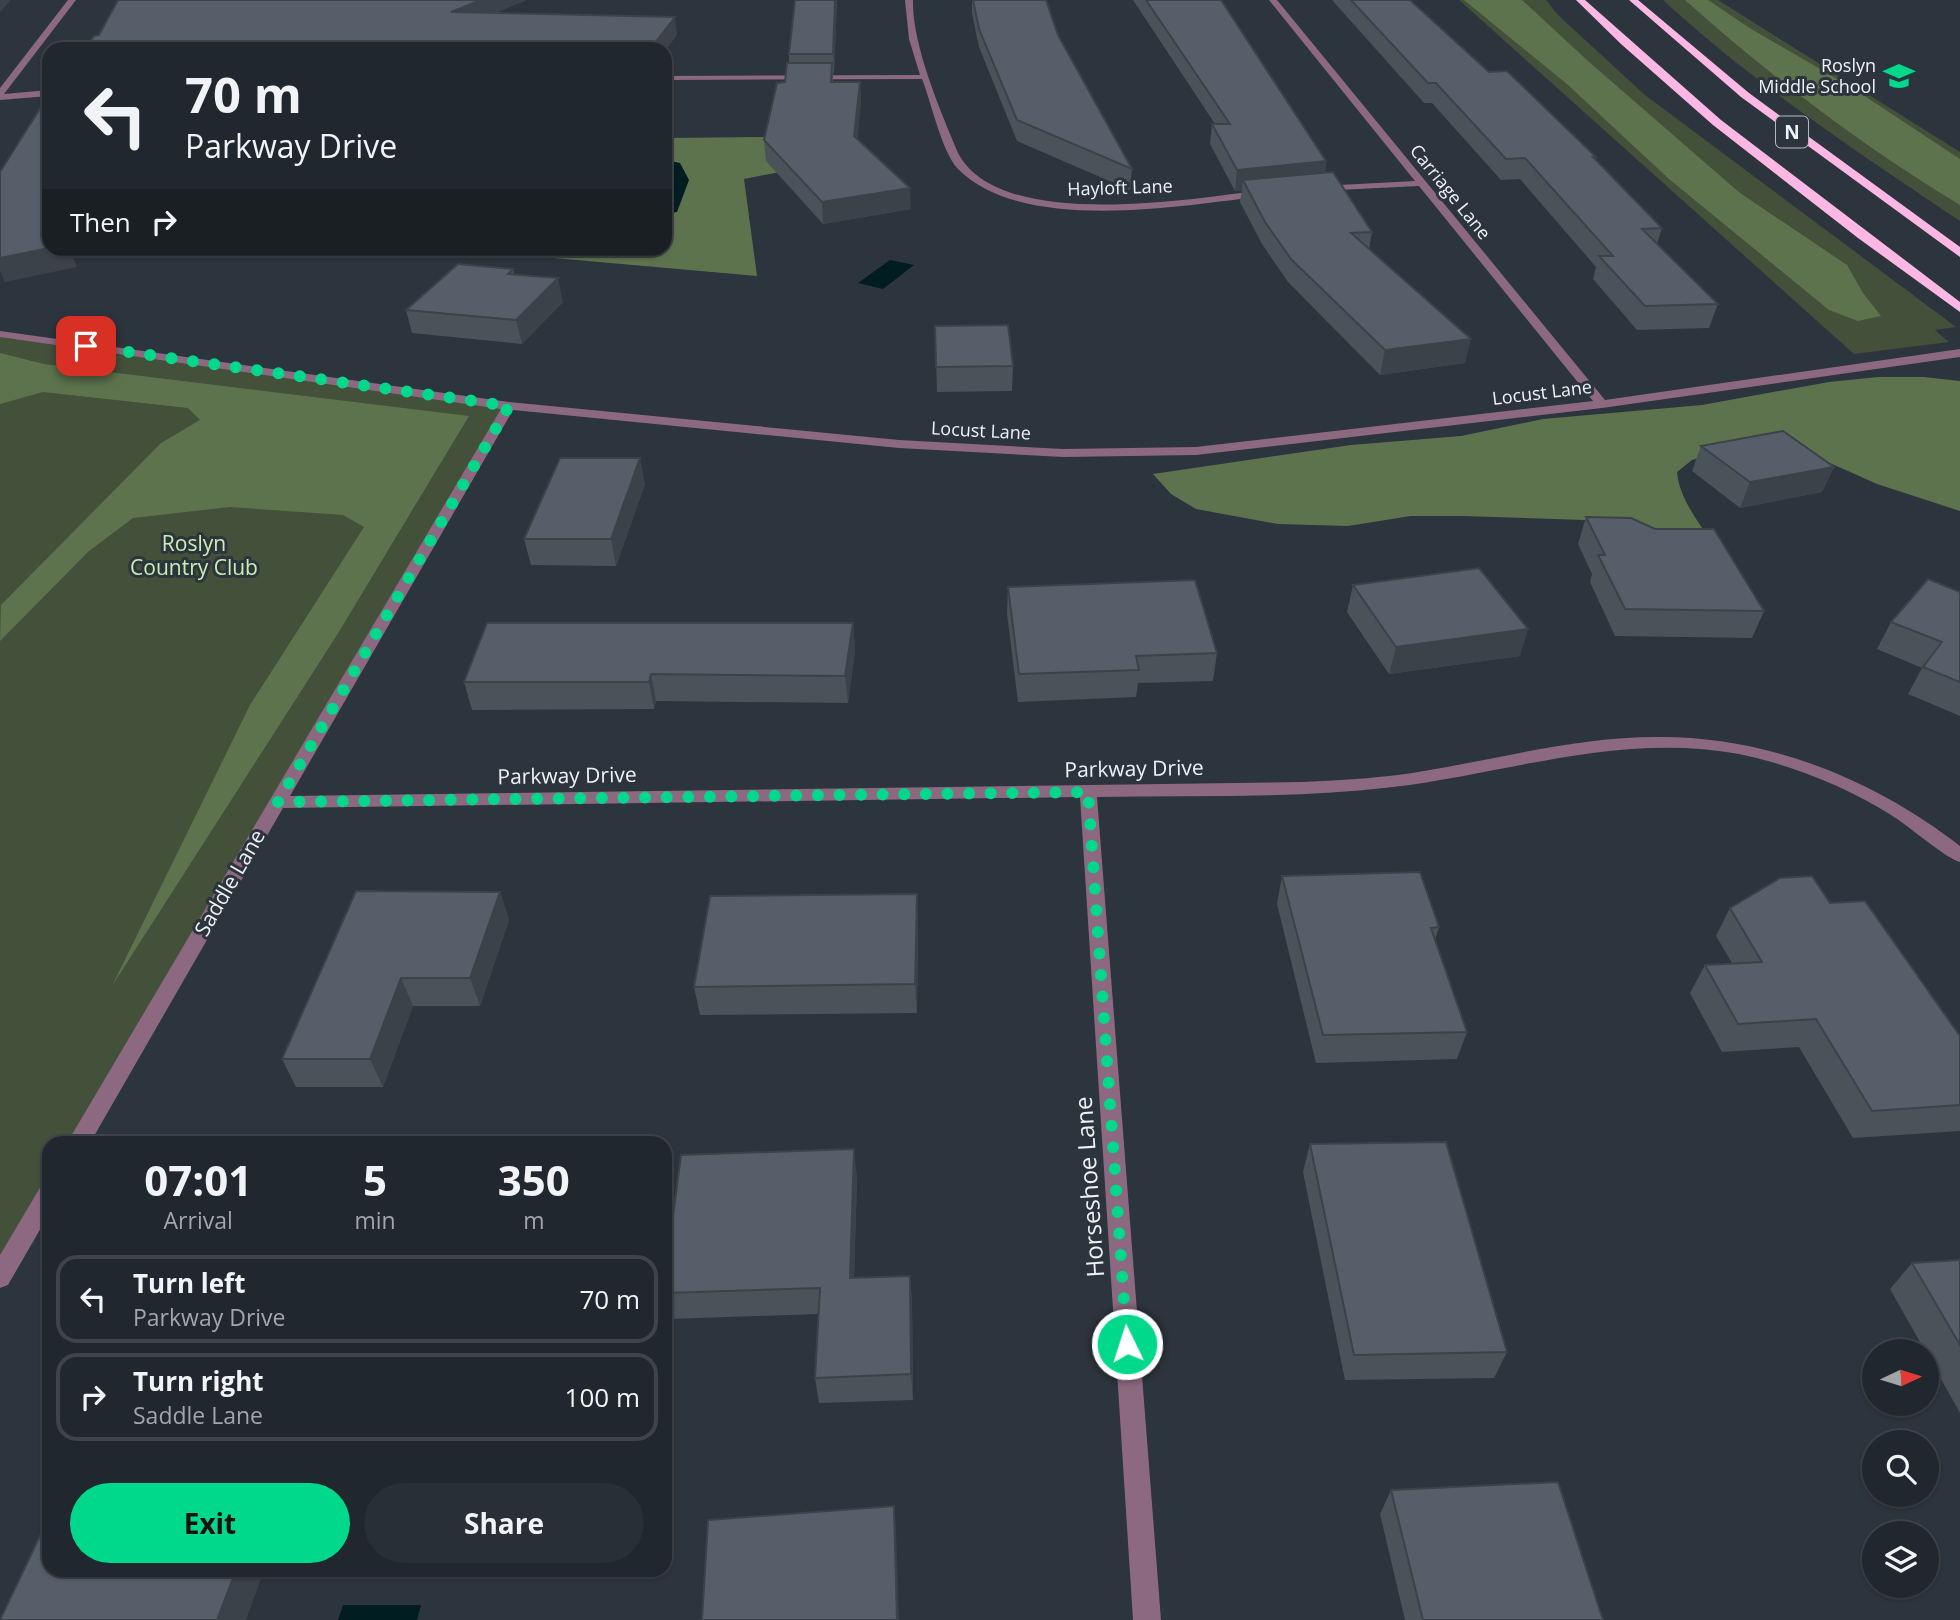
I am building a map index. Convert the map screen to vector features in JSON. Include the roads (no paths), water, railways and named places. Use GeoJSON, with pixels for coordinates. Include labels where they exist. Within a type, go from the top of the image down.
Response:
{"type":"FeatureCollection","features":[{"type":"Feature","properties":{"kind":"highway","name":"N"},"geometry":{"type":"LineString","coordinates":[[1580,0],[1640,57],[1719,123],[1960,308]]}},
{"type":"Feature","properties":{"kind":"highway","name":"N"},"geometry":{"type":"LineString","coordinates":[[1633,0],[1745,95],[1960,253]]}},
{"type":"Feature","properties":{"kind":"street"},"geometry":{"type":"LineString","coordinates":[[0,95],[72,0]]}},
{"type":"Feature","properties":{"kind":"street","name":"Hayloft Lane"},"geometry":{"type":"LineString","coordinates":[[909,0],[911,37],[960,165],[981,184],[1021,199],[1065,206],[1123,207],[1273,192]]}},
{"type":"Feature","properties":{"kind":"street","name":"Carriage Lane"},"geometry":{"type":"LineString","coordinates":[[1273,0],[1602,404]]}},
{"type":"Feature","properties":{"kind":"street"},"geometry":{"type":"LineString","coordinates":[[672,78],[926,77]]}},
{"type":"Feature","properties":{"kind":"street"},"geometry":{"type":"LineString","coordinates":[[0,95],[42,93]]}},
{"type":"Feature","properties":{"kind":"street"},"geometry":{"type":"LineString","coordinates":[[1314,190],[1423,183]]}},
{"type":"Feature","properties":{"kind":"street","name":"Locust Lane"},"geometry":{"type":"LineString","coordinates":[[0,334],[509,406],[899,444],[1063,453],[1196,451],[1602,404],[1960,353]]}},
{"type":"Feature","properties":{"kind":"street","name":"Saddle Lane"},"geometry":{"type":"LineString","coordinates":[[82,1136],[509,406]]}},
{"type":"Feature","properties":{"kind":"street","name":"Parkway Drive"},"geometry":{"type":"LineString","coordinates":[[278,802],[1088,792],[1369,785],[1605,746],[1661,742],[1735,748],[1782,760],[1849,784],[1938,836],[1960,856]]}},
{"type":"Feature","properties":{"kind":"street","name":"Horseshoe Lane"},"geometry":{"type":"LineString","coordinates":[[1088,792],[1147,1620]]}},
{"type":"Feature","properties":{"kind":"street"},"geometry":{"type":"LineString","coordinates":[[0,1277],[42,1205]]}},
{"type":"Feature","properties":{"kind":"place","name":"Roslyn Middle School"},"geometry":{"type":"Point","coordinates":[1899,76]}},
{"type":"Feature","properties":{"kind":"park label","name":"Roslyn Country Club"},"geometry":{"type":"Point","coordinates":[194,556]}}]}
